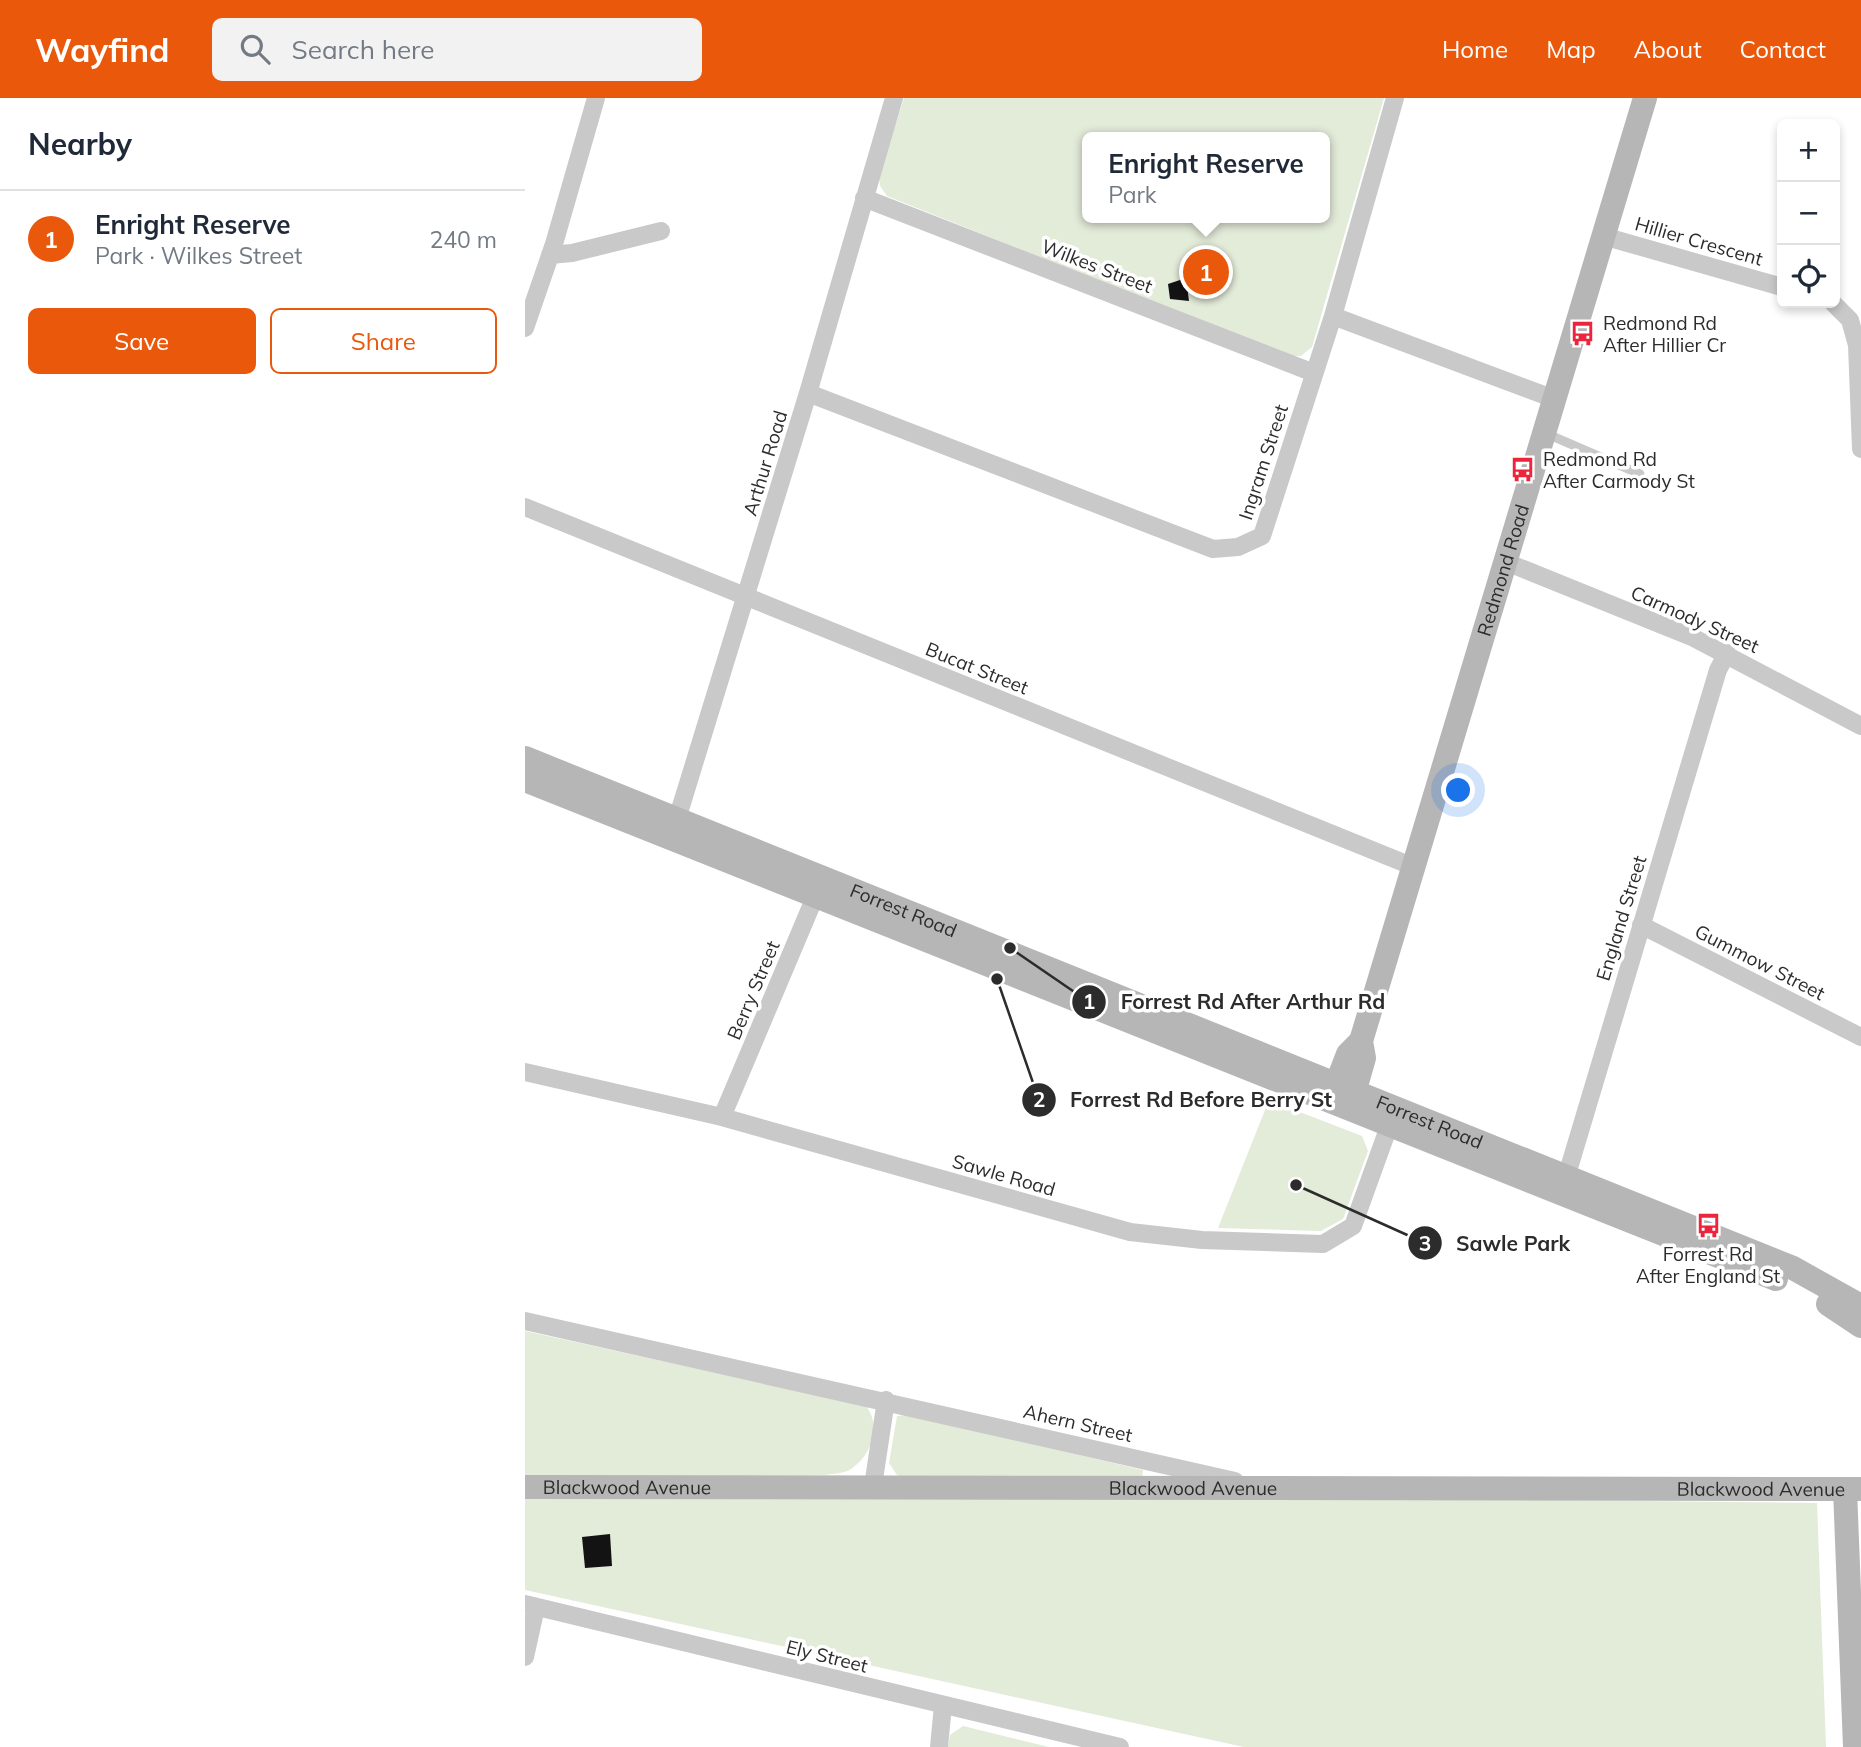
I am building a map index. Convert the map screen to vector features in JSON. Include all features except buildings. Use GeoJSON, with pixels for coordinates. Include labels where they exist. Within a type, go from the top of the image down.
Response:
{"type":"FeatureCollection","features":[{"type":"Feature","properties":{"kind":"street"},"geometry":{"type":"LineString","coordinates":[[525,328],[550,256],[596,98]]}},
{"type":"Feature","properties":{"kind":"street","name":"Arthur Road"},"geometry":{"type":"LineString","coordinates":[[674,829],[808,393],[894,98]]}},
{"type":"Feature","properties":{"kind":"street","name":"Ingram Street"},"geometry":{"type":"LineString","coordinates":[[808,393],[1213,549],[1238,547],[1262,536],[1333,316],[1395,98]]}},
{"type":"Feature","properties":{"kind":"street","name":"Redmond Road"},"geometry":{"type":"LineString","coordinates":[[1342,1097],[1348,1054],[1361,1041],[1506,562],[1552,398],[1645,98]]}},
{"type":"Feature","properties":{"kind":"street","name":"Wilkes Street"},"geometry":{"type":"LineString","coordinates":[[864,198],[1314,373]]}},
{"type":"Feature","properties":{"kind":"street"},"geometry":{"type":"LineString","coordinates":[[550,256],[661,231]]}},
{"type":"Feature","properties":{"kind":"street","name":"Hillier Crescent"},"geometry":{"type":"LineString","coordinates":[[1604,236],[1777,286]]}},
{"type":"Feature","properties":{"kind":"street"},"geometry":{"type":"LineString","coordinates":[[1838,308],[1850,320],[1857,345],[1861,449]]}},
{"type":"Feature","properties":{"kind":"street"},"geometry":{"type":"LineString","coordinates":[[1333,316],[1552,398]]}},
{"type":"Feature","properties":{"kind":"street","name":"Bucat Street"},"geometry":{"type":"LineString","coordinates":[[525,507],[1414,867]]}},
{"type":"Feature","properties":{"kind":"street","name":"Carmody Street"},"geometry":{"type":"LineString","coordinates":[[1506,562],[1727,653],[1861,726]]}},
{"type":"Feature","properties":{"kind":"street","name":"England Street"},"geometry":{"type":"LineString","coordinates":[[1564,1187],[1718,670],[1727,653]]}},
{"type":"Feature","properties":{"kind":"street","name":"Forrest Road"},"geometry":{"type":"LineString","coordinates":[[525,758],[674,829],[1564,1187],[1816,1297],[1861,1326]]}},
{"type":"Feature","properties":{"kind":"street","name":"Forrest Road"},"geometry":{"type":"LineString","coordinates":[[525,780],[674,829]]}},
{"type":"Feature","properties":{"kind":"street","name":"Berry Street"},"geometry":{"type":"LineString","coordinates":[[722,1117],[819,888]]}},
{"type":"Feature","properties":{"kind":"street","name":"Gummow Street"},"geometry":{"type":"LineString","coordinates":[[1641,925],[1861,1037]]}},
{"type":"Feature","properties":{"kind":"street","name":"Sawle Road"},"geometry":{"type":"LineString","coordinates":[[525,1072],[722,1117],[1130,1232],[1202,1240],[1323,1244],[1353,1226],[1392,1117]]}},
{"type":"Feature","properties":{"kind":"street","name":"Forrest Road"},"geometry":{"type":"LineString","coordinates":[[1564,1187],[1793,1268],[1861,1306]]}},
{"type":"Feature","properties":{"kind":"street","name":"Ahern Street"},"geometry":{"type":"LineString","coordinates":[[525,1321],[886,1400],[1260,1487]]}},
{"type":"Feature","properties":{"kind":"street"},"geometry":{"type":"LineString","coordinates":[[873,1486],[886,1400]]}},
{"type":"Feature","properties":{"kind":"street","name":"Blackwood Avenue"},"geometry":{"type":"LineString","coordinates":[[525,1487],[1853,1489]]}},
{"type":"Feature","properties":{"kind":"street"},"geometry":{"type":"LineString","coordinates":[[1853,1489],[1855,1747]]}},
{"type":"Feature","properties":{"kind":"street"},"geometry":{"type":"LineString","coordinates":[[525,1657],[531,1606]]}},
{"type":"Feature","properties":{"kind":"street","name":"Ely Street"},"geometry":{"type":"LineString","coordinates":[[531,1606],[1120,1747]]}},
{"type":"Feature","properties":{"kind":"street"},"geometry":{"type":"LineString","coordinates":[[939,1747],[943,1705]]}},
{"type":"Feature","properties":{"kind":"lane"},"geometry":{"type":"LineString","coordinates":[[1542,432],[1640,474]]}},
{"type":"Feature","properties":{"kind":"green space"},"geometry":{"type":"Polygon","coordinates":[[[904,98],[1384,98],[1312,347],[1301,356],[1288,356],[887,196],[880,186],[879,177],[904,98]]]}},
{"type":"Feature","properties":{"kind":"green space"},"geometry":{"type":"Polygon","coordinates":[[[1269,1100],[1362,1136],[1368,1151],[1343,1219],[1321,1231],[1218,1228],[1269,1100]]]}},
{"type":"Feature","properties":{"kind":"green space"},"geometry":{"type":"Polygon","coordinates":[[[525,1331],[866,1406],[873,1422],[872,1440],[869,1449],[858,1463],[848,1471],[833,1474],[525,1475],[525,1331]]]}},
{"type":"Feature","properties":{"kind":"green space"},"geometry":{"type":"Polygon","coordinates":[[[908,1415],[1143,1470],[1142,1480],[916,1481],[897,1475],[889,1463],[897,1416],[908,1415]]]}},
{"type":"Feature","properties":{"kind":"green space"},"geometry":{"type":"Polygon","coordinates":[[[1296,1497],[1817,1503],[1826,1747],[1244,1747],[525,1590],[525,1498],[1296,1497]]]}},
{"type":"Feature","properties":{"kind":"green space"},"geometry":{"type":"Polygon","coordinates":[[[963,1726],[1049,1747],[948,1747],[950,1735],[963,1726]]]}},
{"type":"Feature","properties":{"kind":"place","name":"Enright Reserve"},"geometry":{"type":"Point","coordinates":[1206,272]}},
{"type":"Feature","properties":{"kind":"place","name":"Redmond Rd After Hillier Cr"},"geometry":{"type":"Point","coordinates":[1583,334]}},
{"type":"Feature","properties":{"kind":"place","name":"Redmond Rd After Carmody St"},"geometry":{"type":"Point","coordinates":[1523,470]}},
{"type":"Feature","properties":{"kind":"place","name":"Forrest Rd After Arthur Rd"},"geometry":{"type":"Point","coordinates":[1010,948]}},
{"type":"Feature","properties":{"kind":"place","name":"Forrest Rd Before Berry St"},"geometry":{"type":"Point","coordinates":[997,979]}},
{"type":"Feature","properties":{"kind":"place","name":"Sawle Park"},"geometry":{"type":"Point","coordinates":[1296,1185]}},
{"type":"Feature","properties":{"kind":"place","name":"Forrest Rd After England St"},"geometry":{"type":"Point","coordinates":[1708,1226]}}]}
